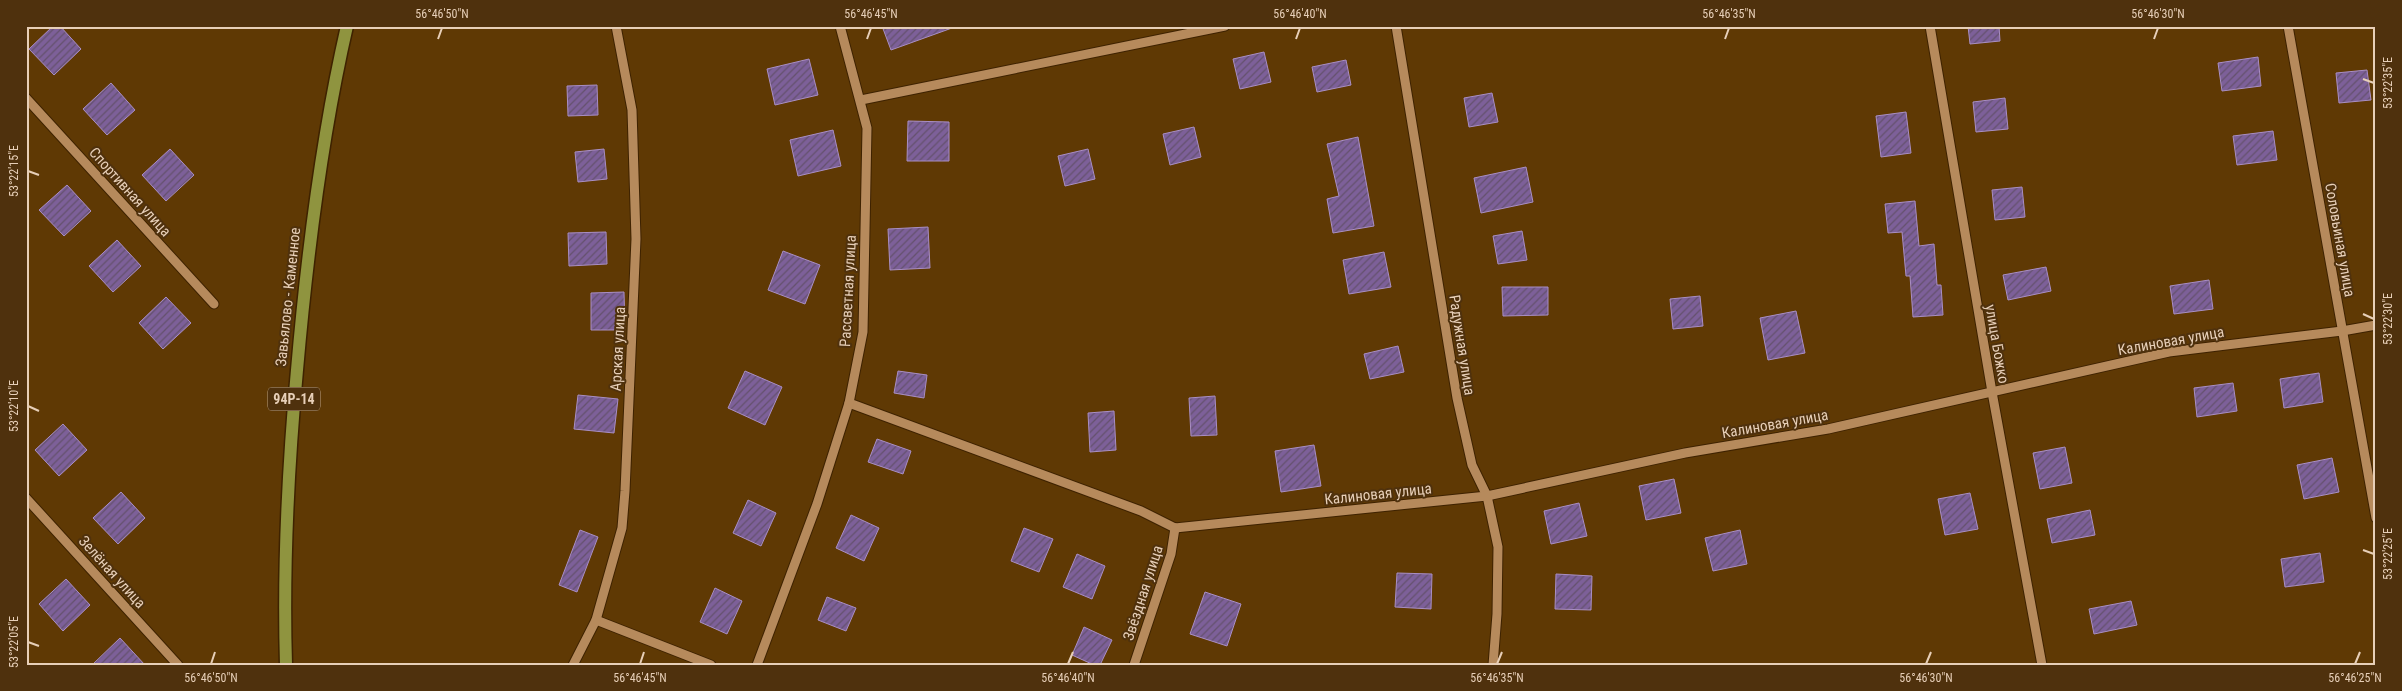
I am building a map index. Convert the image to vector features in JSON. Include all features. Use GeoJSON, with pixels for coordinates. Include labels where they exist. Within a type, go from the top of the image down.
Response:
{"type":"FeatureCollection","features":[{"type":"Feature","properties":{"kind":"main road","name":"Завьялово - Каменное"},"geometry":{"type":"LineString","coordinates":[[286,665],[287,515],[304,292],[324,144],[347,26]]}},
{"type":"Feature","properties":{"kind":"street","name":"Арская улица"},"geometry":{"type":"LineString","coordinates":[[573,665],[596,620],[622,528],[636,239],[632,110],[616,26]]}},
{"type":"Feature","properties":{"kind":"street","name":"Рассветная улица"},"geometry":{"type":"LineString","coordinates":[[756,665],[817,504],[849,403],[863,332],[867,128],[840,26]]}},
{"type":"Feature","properties":{"kind":"street"},"geometry":{"type":"LineString","coordinates":[[861,100],[1225,26]]}},
{"type":"Feature","properties":{"kind":"street","name":"Радужная улица"},"geometry":{"type":"LineString","coordinates":[[1396,26],[1457,398],[1472,465],[1487,496],[1498,547],[1493,665]]}},
{"type":"Feature","properties":{"kind":"street","name":"улица Божко"},"geometry":{"type":"LineString","coordinates":[[1930,26],[1992,392],[2042,665]]}},
{"type":"Feature","properties":{"kind":"street","name":"Соловьиная улица"},"geometry":{"type":"LineString","coordinates":[[2288,26],[2376,518]]}},
{"type":"Feature","properties":{"kind":"street","name":"Спортивная улица"},"geometry":{"type":"LineString","coordinates":[[26,98],[214,304]]}},
{"type":"Feature","properties":{"kind":"street","name":"Калиновая улица"},"geometry":{"type":"LineString","coordinates":[[1175,528],[1487,496],[1685,453],[1828,429],[2169,352],[2342,331],[2376,325]]}},
{"type":"Feature","properties":{"kind":"street"},"geometry":{"type":"LineString","coordinates":[[849,403],[1132,508],[1175,528]]}},
{"type":"Feature","properties":{"kind":"street","name":"Зелёная улица"},"geometry":{"type":"LineString","coordinates":[[26,498],[178,665]]}},
{"type":"Feature","properties":{"kind":"street","name":"Звёздная улица"},"geometry":{"type":"LineString","coordinates":[[1134,665],[1171,554],[1175,528]]}},
{"type":"Feature","properties":{"kind":"street"},"geometry":{"type":"LineString","coordinates":[[596,620],[712,665]]}},
{"type":"Feature","properties":{"kind":"building"},"geometry":{"type":"Polygon","coordinates":[[[53,26],[60,26],[81,49],[54,75],[29,49],[53,26]]]}},
{"type":"Feature","properties":{"kind":"building"},"geometry":{"type":"Polygon","coordinates":[[[882,26],[952,26],[952,28],[891,50],[882,26]]]}},
{"type":"Feature","properties":{"kind":"building"},"geometry":{"type":"Polygon","coordinates":[[[1968,26],[1999,26],[2000,41],[1970,44],[1968,26]]]}},
{"type":"Feature","properties":{"kind":"building"},"geometry":{"type":"Polygon","coordinates":[[[1264,52],[1271,82],[1240,89],[1233,59],[1264,52]]]}},
{"type":"Feature","properties":{"kind":"building"},"geometry":{"type":"Polygon","coordinates":[[[2258,57],[2261,86],[2222,91],[2218,63],[2258,57]]]}},
{"type":"Feature","properties":{"kind":"building"},"geometry":{"type":"Polygon","coordinates":[[[809,59],[818,95],[775,105],[767,69],[809,59]]]}},
{"type":"Feature","properties":{"kind":"building"},"geometry":{"type":"Polygon","coordinates":[[[1346,60],[1351,85],[1317,92],[1312,67],[1346,60]]]}},
{"type":"Feature","properties":{"kind":"building"},"geometry":{"type":"Polygon","coordinates":[[[2367,70],[2371,100],[2339,103],[2336,73],[2367,70]]]}},
{"type":"Feature","properties":{"kind":"building"},"geometry":{"type":"Polygon","coordinates":[[[111,83],[135,110],[107,135],[83,109],[111,83]]]}},
{"type":"Feature","properties":{"kind":"building"},"geometry":{"type":"Polygon","coordinates":[[[597,85],[598,115],[568,116],[567,86],[597,85]]]}},
{"type":"Feature","properties":{"kind":"building"},"geometry":{"type":"Polygon","coordinates":[[[1492,93],[1498,122],[1469,127],[1464,98],[1492,93]]]}},
{"type":"Feature","properties":{"kind":"building"},"geometry":{"type":"Polygon","coordinates":[[[2005,98],[2008,129],[1976,132],[1973,102],[2005,98]]]}},
{"type":"Feature","properties":{"kind":"building"},"geometry":{"type":"Polygon","coordinates":[[[1906,112],[1911,153],[1881,157],[1876,116],[1906,112]]]}},
{"type":"Feature","properties":{"kind":"building"},"geometry":{"type":"Polygon","coordinates":[[[908,121],[949,122],[949,161],[907,161],[908,121]]]}},
{"type":"Feature","properties":{"kind":"building"},"geometry":{"type":"Polygon","coordinates":[[[1194,127],[1201,157],[1170,165],[1163,134],[1194,127]]]}},
{"type":"Feature","properties":{"kind":"building"},"geometry":{"type":"Polygon","coordinates":[[[833,130],[841,166],[798,176],[790,140],[833,130]]]}},
{"type":"Feature","properties":{"kind":"building"},"geometry":{"type":"Polygon","coordinates":[[[2273,131],[2277,160],[2237,165],[2233,136],[2273,131]]]}},
{"type":"Feature","properties":{"kind":"building"},"geometry":{"type":"Polygon","coordinates":[[[1358,137],[1374,226],[1333,233],[1327,199],[1339,196],[1327,144],[1358,137]]]}},
{"type":"Feature","properties":{"kind":"building"},"geometry":{"type":"Polygon","coordinates":[[[170,149],[194,175],[166,201],[142,175],[170,149]]]}},
{"type":"Feature","properties":{"kind":"building"},"geometry":{"type":"Polygon","coordinates":[[[604,149],[607,179],[578,182],[575,152],[604,149]]]}},
{"type":"Feature","properties":{"kind":"building"},"geometry":{"type":"Polygon","coordinates":[[[1088,149],[1095,179],[1065,186],[1058,156],[1088,149]]]}},
{"type":"Feature","properties":{"kind":"building"},"geometry":{"type":"Polygon","coordinates":[[[1526,167],[1533,202],[1481,213],[1474,178],[1526,167]]]}},
{"type":"Feature","properties":{"kind":"building"},"geometry":{"type":"Polygon","coordinates":[[[67,185],[91,211],[64,236],[39,210],[67,185]]]}},
{"type":"Feature","properties":{"kind":"building"},"geometry":{"type":"Polygon","coordinates":[[[2022,187],[2025,217],[1995,220],[1992,190],[2022,187]]]}},
{"type":"Feature","properties":{"kind":"building"},"geometry":{"type":"Polygon","coordinates":[[[1915,201],[1919,246],[1934,244],[1937,285],[1941,285],[1943,315],[1913,317],[1910,276],[1906,276],[1902,232],[1888,233],[1885,204],[1915,201]]]}},
{"type":"Feature","properties":{"kind":"building"},"geometry":{"type":"Polygon","coordinates":[[[928,227],[930,268],[890,270],[888,229],[928,227]]]}},
{"type":"Feature","properties":{"kind":"building"},"geometry":{"type":"Polygon","coordinates":[[[1522,231],[1527,260],[1498,264],[1493,236],[1522,231]]]}},
{"type":"Feature","properties":{"kind":"building"},"geometry":{"type":"Polygon","coordinates":[[[606,232],[607,264],[569,266],[568,233],[606,232]]]}},
{"type":"Feature","properties":{"kind":"building"},"geometry":{"type":"Polygon","coordinates":[[[117,240],[141,266],[113,292],[89,266],[117,240]]]}},
{"type":"Feature","properties":{"kind":"building"},"geometry":{"type":"Polygon","coordinates":[[[783,251],[820,265],[805,304],[768,290],[783,251]]]}},
{"type":"Feature","properties":{"kind":"building"},"geometry":{"type":"Polygon","coordinates":[[[1384,252],[1391,287],[1349,294],[1343,260],[1384,252]]]}},
{"type":"Feature","properties":{"kind":"building"},"geometry":{"type":"Polygon","coordinates":[[[2046,267],[2051,291],[2008,300],[2003,275],[2046,267]]]}},
{"type":"Feature","properties":{"kind":"building"},"geometry":{"type":"Polygon","coordinates":[[[2209,280],[2213,309],[2174,314],[2170,286],[2209,280]]]}},
{"type":"Feature","properties":{"kind":"building"},"geometry":{"type":"Polygon","coordinates":[[[1502,287],[1548,287],[1548,315],[1503,316],[1502,287]]]}},
{"type":"Feature","properties":{"kind":"building"},"geometry":{"type":"Polygon","coordinates":[[[624,292],[625,330],[591,330],[591,293],[624,292]]]}},
{"type":"Feature","properties":{"kind":"building"},"geometry":{"type":"Polygon","coordinates":[[[1700,296],[1703,326],[1673,329],[1670,299],[1700,296]]]}},
{"type":"Feature","properties":{"kind":"building"},"geometry":{"type":"Polygon","coordinates":[[[166,297],[191,323],[163,349],[139,323],[166,297]]]}},
{"type":"Feature","properties":{"kind":"building"},"geometry":{"type":"Polygon","coordinates":[[[1796,311],[1805,353],[1768,360],[1760,318],[1796,311]]]}},
{"type":"Feature","properties":{"kind":"building"},"geometry":{"type":"Polygon","coordinates":[[[1398,346],[1404,372],[1370,379],[1364,354],[1398,346]]]}},
{"type":"Feature","properties":{"kind":"building"},"geometry":{"type":"Polygon","coordinates":[[[745,371],[782,387],[765,425],[728,408],[745,371]]]}},
{"type":"Feature","properties":{"kind":"building"},"geometry":{"type":"Polygon","coordinates":[[[898,371],[927,375],[924,398],[894,393],[898,371]]]}},
{"type":"Feature","properties":{"kind":"building"},"geometry":{"type":"Polygon","coordinates":[[[2319,373],[2323,402],[2284,408],[2280,379],[2319,373]]]}},
{"type":"Feature","properties":{"kind":"building"},"geometry":{"type":"Polygon","coordinates":[[[2233,383],[2237,411],[2197,417],[2194,388],[2233,383]]]}},
{"type":"Feature","properties":{"kind":"building"},"geometry":{"type":"Polygon","coordinates":[[[578,395],[618,399],[614,433],[574,429],[578,395]]]}},
{"type":"Feature","properties":{"kind":"building"},"geometry":{"type":"Polygon","coordinates":[[[1215,396],[1217,435],[1191,436],[1189,398],[1215,396]]]}},
{"type":"Feature","properties":{"kind":"building"},"geometry":{"type":"Polygon","coordinates":[[[1114,411],[1116,450],[1090,452],[1088,413],[1114,411]]]}},
{"type":"Feature","properties":{"kind":"building"},"geometry":{"type":"Polygon","coordinates":[[[63,424],[87,450],[59,476],[35,450],[63,424]]]}},
{"type":"Feature","properties":{"kind":"building"},"geometry":{"type":"Polygon","coordinates":[[[877,439],[911,451],[903,474],[868,462],[877,439]]]}},
{"type":"Feature","properties":{"kind":"building"},"geometry":{"type":"Polygon","coordinates":[[[1314,445],[1321,486],[1281,492],[1275,451],[1314,445]]]}},
{"type":"Feature","properties":{"kind":"building"},"geometry":{"type":"Polygon","coordinates":[[[2065,447],[2072,483],[2040,489],[2033,453],[2065,447]]]}},
{"type":"Feature","properties":{"kind":"building"},"geometry":{"type":"Polygon","coordinates":[[[2332,458],[2339,492],[2304,499],[2297,465],[2332,458]]]}},
{"type":"Feature","properties":{"kind":"building"},"geometry":{"type":"Polygon","coordinates":[[[1674,479],[1681,513],[1646,520],[1639,486],[1674,479]]]}},
{"type":"Feature","properties":{"kind":"building"},"geometry":{"type":"Polygon","coordinates":[[[121,492],[145,518],[118,544],[93,518],[121,492]]]}},
{"type":"Feature","properties":{"kind":"building"},"geometry":{"type":"Polygon","coordinates":[[[1970,493],[1978,529],[1945,535],[1938,499],[1970,493]]]}},
{"type":"Feature","properties":{"kind":"building"},"geometry":{"type":"Polygon","coordinates":[[[748,500],[776,513],[761,546],[733,533],[748,500]]]}},
{"type":"Feature","properties":{"kind":"building"},"geometry":{"type":"Polygon","coordinates":[[[1579,503],[1587,536],[1551,544],[1544,511],[1579,503]]]}},
{"type":"Feature","properties":{"kind":"building"},"geometry":{"type":"Polygon","coordinates":[[[2090,510],[2095,535],[2052,543],[2047,519],[2090,510]]]}},
{"type":"Feature","properties":{"kind":"building"},"geometry":{"type":"Polygon","coordinates":[[[851,515],[879,528],[864,561],[836,548],[851,515]]]}},
{"type":"Feature","properties":{"kind":"building"},"geometry":{"type":"Polygon","coordinates":[[[1024,528],[1053,539],[1039,572],[1011,561],[1024,528]]]}},
{"type":"Feature","properties":{"kind":"building"},"geometry":{"type":"Polygon","coordinates":[[[580,530],[598,537],[577,592],[559,585],[580,530]]]}},
{"type":"Feature","properties":{"kind":"building"},"geometry":{"type":"Polygon","coordinates":[[[1740,530],[1747,564],[1713,571],[1705,538],[1740,530]]]}},
{"type":"Feature","properties":{"kind":"building"},"geometry":{"type":"Polygon","coordinates":[[[2320,553],[2324,582],[2285,587],[2281,559],[2320,553]]]}},
{"type":"Feature","properties":{"kind":"building"},"geometry":{"type":"Polygon","coordinates":[[[1077,554],[1105,566],[1092,599],[1063,587],[1077,554]]]}},
{"type":"Feature","properties":{"kind":"building"},"geometry":{"type":"Polygon","coordinates":[[[1397,573],[1432,574],[1431,609],[1395,607],[1397,573]]]}},
{"type":"Feature","properties":{"kind":"building"},"geometry":{"type":"Polygon","coordinates":[[[1556,574],[1592,576],[1591,610],[1555,609],[1556,574]]]}},
{"type":"Feature","properties":{"kind":"building"},"geometry":{"type":"Polygon","coordinates":[[[66,579],[90,605],[63,631],[39,604],[66,579]]]}},
{"type":"Feature","properties":{"kind":"building"},"geometry":{"type":"Polygon","coordinates":[[[715,588],[742,601],[727,634],[700,622],[715,588]]]}},
{"type":"Feature","properties":{"kind":"building"},"geometry":{"type":"Polygon","coordinates":[[[1205,592],[1241,604],[1227,646],[1190,634],[1205,592]]]}},
{"type":"Feature","properties":{"kind":"building"},"geometry":{"type":"Polygon","coordinates":[[[827,597],[856,608],[846,631],[818,620],[827,597]]]}},
{"type":"Feature","properties":{"kind":"building"},"geometry":{"type":"Polygon","coordinates":[[[2131,601],[2137,625],[2094,634],[2089,609],[2131,601]]]}},
{"type":"Feature","properties":{"kind":"building"},"geometry":{"type":"Polygon","coordinates":[[[1084,627],[1112,640],[1100,665],[1094,665],[1072,655],[1084,627]]]}},
{"type":"Feature","properties":{"kind":"building"},"geometry":{"type":"Polygon","coordinates":[[[120,638],[145,665],[92,665],[120,638]]]}}]}
